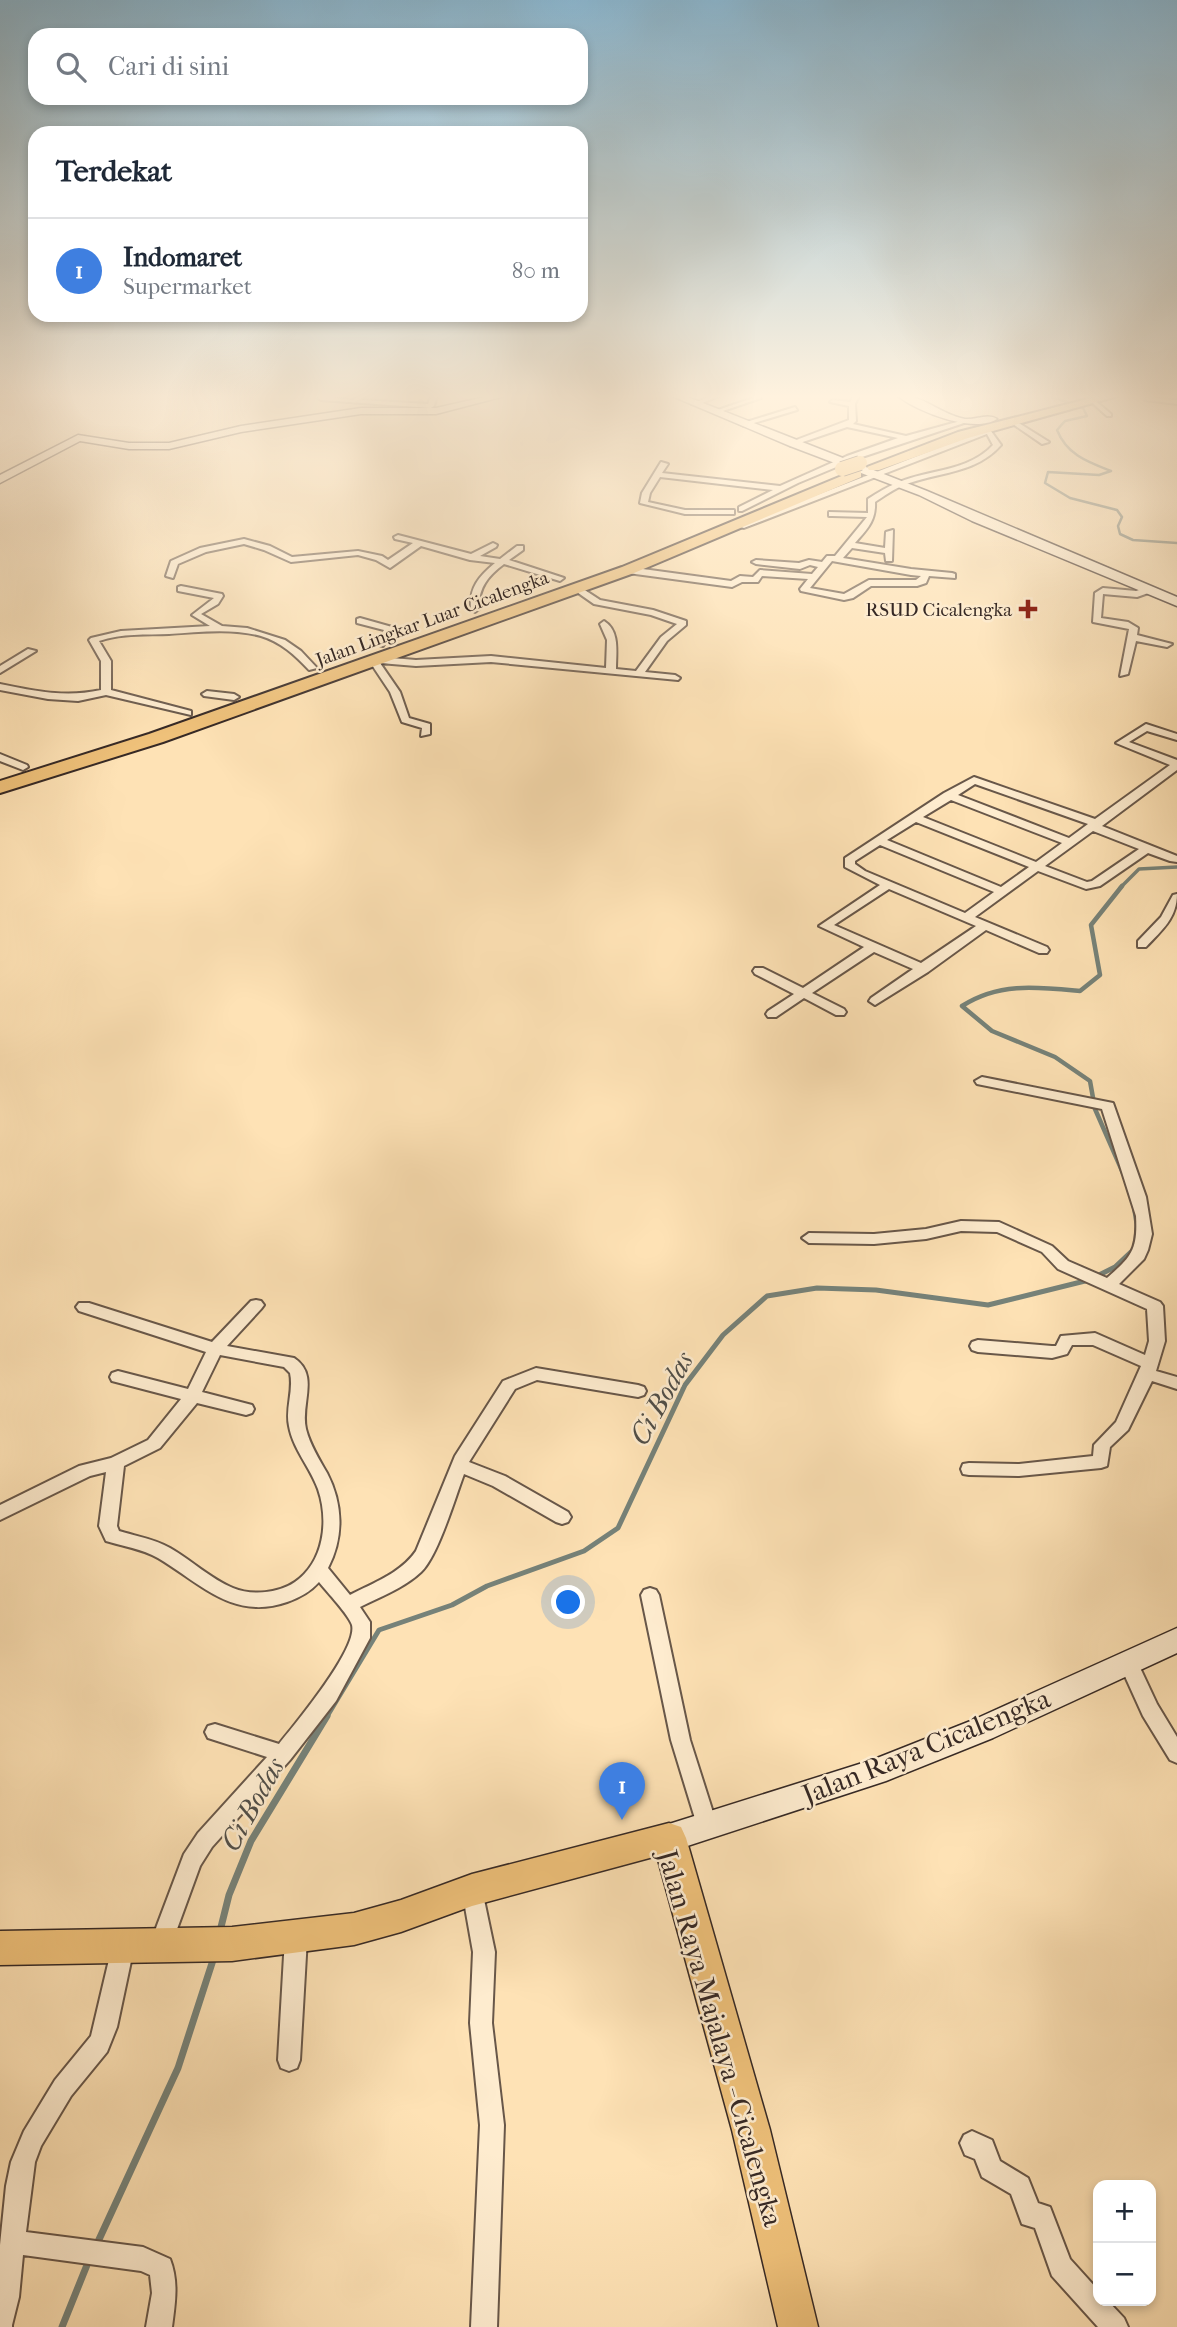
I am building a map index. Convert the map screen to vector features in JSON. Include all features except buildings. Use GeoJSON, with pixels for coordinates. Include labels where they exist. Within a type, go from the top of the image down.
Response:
{"type":"FeatureCollection","features":[{"type":"Feature","properties":{"kind":"highway","name":"Jalan Lingkar Luar Cicalengka"},"geometry":{"type":"LineString","coordinates":[[0,774],[188,713],[312,668],[378,655],[475,609],[752,505]]}},
{"type":"Feature","properties":{"kind":"highway","name":"Jalan Lingkar Luar Cicalengka"},"geometry":{"type":"LineString","coordinates":[[0,787],[156,738],[378,655],[628,570],[776,505]]}},
{"type":"Feature","properties":{"kind":"main road","name":"Jalan Raya Majalaya - Cicalengka"},"geometry":{"type":"LineString","coordinates":[[0,1948],[232,1944],[354,1929],[401,1916],[472,1890],[669,1838],[751,2130],[798,2327]]}},
{"type":"Feature","properties":{"kind":"street"},"geometry":{"type":"LineString","coordinates":[[651,505],[685,512],[736,510],[747,505]]}},
{"type":"Feature","properties":{"kind":"street"},"geometry":{"type":"LineString","coordinates":[[838,559],[872,515],[871,505]]}},
{"type":"Feature","properties":{"kind":"street"},"geometry":{"type":"LineString","coordinates":[[941,505],[1177,602]]}},
{"type":"Feature","properties":{"kind":"street"},"geometry":{"type":"LineString","coordinates":[[832,514],[872,515]]}},
{"type":"Feature","properties":{"kind":"street"},"geometry":{"type":"LineString","coordinates":[[890,533],[890,568]]}},
{"type":"Feature","properties":{"kind":"street"},"geometry":{"type":"LineString","coordinates":[[398,537],[560,578]]}},
{"type":"Feature","properties":{"kind":"street"},"geometry":{"type":"LineString","coordinates":[[170,576],[174,563],[203,550],[235,541],[251,541],[291,560],[358,553],[379,558],[390,565],[392,560],[419,543]]}},
{"type":"Feature","properties":{"kind":"street"},"geometry":{"type":"LineString","coordinates":[[459,563],[493,545]]}},
{"type":"Feature","properties":{"kind":"street"},"geometry":{"type":"LineString","coordinates":[[851,545],[889,551]]}},
{"type":"Feature","properties":{"kind":"street"},"geometry":{"type":"LineString","coordinates":[[475,609],[473,599],[476,589],[488,572],[520,548]]}},
{"type":"Feature","properties":{"kind":"street"},"geometry":{"type":"LineString","coordinates":[[926,574],[923,581],[917,583],[869,583],[844,597],[804,590],[830,558],[951,576]]}},
{"type":"Feature","properties":{"kind":"street"},"geometry":{"type":"LineString","coordinates":[[756,562],[801,566],[808,562],[823,565]]}},
{"type":"Feature","properties":{"kind":"street"},"geometry":{"type":"LineString","coordinates":[[628,570],[734,584],[740,579],[755,580],[760,573],[812,577]]}},
{"type":"Feature","properties":{"kind":"street"},"geometry":{"type":"LineString","coordinates":[[577,588],[597,602],[653,613],[682,623],[664,639],[639,674]]}},
{"type":"Feature","properties":{"kind":"street"},"geometry":{"type":"LineString","coordinates":[[181,589],[219,596],[216,602],[198,611],[196,615],[220,628]]}},
{"type":"Feature","properties":{"kind":"street"},"geometry":{"type":"LineString","coordinates":[[1123,674],[1133,626],[1096,620],[1099,593],[1103,591],[1137,594],[1148,590]]}},
{"type":"Feature","properties":{"kind":"street"},"geometry":{"type":"LineString","coordinates":[[360,621],[389,629],[378,655],[399,700],[405,720],[428,726],[425,734]]}},
{"type":"Feature","properties":{"kind":"street"},"geometry":{"type":"LineString","coordinates":[[604,624],[612,640],[611,671]]}},
{"type":"Feature","properties":{"kind":"street"},"geometry":{"type":"LineString","coordinates":[[106,692],[108,669],[96,647],[95,639],[133,632],[220,628],[249,630],[278,639],[300,653],[312,668]]}},
{"type":"Feature","properties":{"kind":"street"},"geometry":{"type":"LineString","coordinates":[[1131,637],[1167,644]]}},
{"type":"Feature","properties":{"kind":"street"},"geometry":{"type":"LineString","coordinates":[[0,670],[31,651]]}},
{"type":"Feature","properties":{"kind":"street"},"geometry":{"type":"LineString","coordinates":[[378,655],[416,663],[491,659],[675,678]]}},
{"type":"Feature","properties":{"kind":"street"},"geometry":{"type":"LineString","coordinates":[[0,687],[48,696],[78,698],[106,692],[188,713]]}},
{"type":"Feature","properties":{"kind":"street"},"geometry":{"type":"LineString","coordinates":[[207,694],[234,697]]}},
{"type":"Feature","properties":{"kind":"street"},"geometry":{"type":"LineString","coordinates":[[1177,737],[1146,727],[1121,743],[1177,765]]}},
{"type":"Feature","properties":{"kind":"street"},"geometry":{"type":"LineString","coordinates":[[0,757],[23,767]]}},
{"type":"Feature","properties":{"kind":"street"},"geometry":{"type":"LineString","coordinates":[[967,917],[1177,765]]}},
{"type":"Feature","properties":{"kind":"street"},"geometry":{"type":"LineString","coordinates":[[1043,950],[888,885],[849,865],[853,855],[879,841],[969,781],[981,780],[1174,859]]}},
{"type":"Feature","properties":{"kind":"street"},"geometry":{"type":"LineString","coordinates":[[948,795],[1072,843]]}},
{"type":"Feature","properties":{"kind":"street"},"geometry":{"type":"LineString","coordinates":[[915,818],[1035,868],[1092,886],[1148,848]]}},
{"type":"Feature","properties":{"kind":"street"},"geometry":{"type":"LineString","coordinates":[[879,841],[1002,891]]}},
{"type":"Feature","properties":{"kind":"street"},"geometry":{"type":"LineString","coordinates":[[888,885],[825,926],[923,969]]}},
{"type":"Feature","properties":{"kind":"street"},"geometry":{"type":"LineString","coordinates":[[1142,944],[1166,918],[1177,897]]}},
{"type":"Feature","properties":{"kind":"street"},"geometry":{"type":"LineString","coordinates":[[875,1001],[985,925]]}},
{"type":"Feature","properties":{"kind":"street"},"geometry":{"type":"LineString","coordinates":[[772,1014],[873,947]]}},
{"type":"Feature","properties":{"kind":"street"},"geometry":{"type":"LineString","coordinates":[[759,971],[840,1012]]}},
{"type":"Feature","properties":{"kind":"street"},"geometry":{"type":"LineString","coordinates":[[982,1081],[1108,1106],[1114,1133],[1138,1192],[1143,1234],[1138,1255],[1106,1285]]}},
{"type":"Feature","properties":{"kind":"street"},"geometry":{"type":"LineString","coordinates":[[809,1238],[874,1239],[926,1234],[961,1226],[999,1227],[1047,1249],[1063,1265],[1155,1306],[1157,1341],[1149,1369],[1122,1426],[1102,1446],[1101,1462],[1019,1471],[969,1469]]}},
{"type":"Feature","properties":{"kind":"street"},"geometry":{"type":"LineString","coordinates":[[0,1513],[85,1471],[116,1463],[154,1444],[192,1397],[215,1349],[256,1305]]}},
{"type":"Feature","properties":{"kind":"street"},"geometry":{"type":"LineString","coordinates":[[84,1307],[215,1349],[288,1362],[297,1369],[300,1376],[296,1422],[326,1490],[330,1514],[330,1539],[326,1556],[308,1584],[289,1595],[266,1599],[227,1594],[161,1551],[112,1536],[108,1526],[116,1463]]}},
{"type":"Feature","properties":{"kind":"street"},"geometry":{"type":"LineString","coordinates":[[978,1346],[1052,1352],[1061,1350],[1067,1340],[1095,1339],[1177,1383]]}},
{"type":"Feature","properties":{"kind":"street"},"geometry":{"type":"LineString","coordinates":[[348,1605],[416,1566],[424,1554],[460,1465],[502,1393],[517,1380],[536,1374],[638,1391]]}},
{"type":"Feature","properties":{"kind":"street"},"geometry":{"type":"LineString","coordinates":[[118,1377],[246,1409]]}},
{"type":"Feature","properties":{"kind":"street"},"geometry":{"type":"LineString","coordinates":[[460,1465],[499,1481],[562,1517]]}},
{"type":"Feature","properties":{"kind":"street"},"geometry":{"type":"LineString","coordinates":[[169,1945],[191,1861],[221,1821],[283,1754],[329,1695],[361,1638],[361,1622],[319,1569]]}},
{"type":"Feature","properties":{"kind":"street"},"geometry":{"type":"LineString","coordinates":[[650,1595],[682,1742],[696,1797],[707,1825]]}},
{"type":"Feature","properties":{"kind":"street","name":"Jalan Raya Cicalengka"},"geometry":{"type":"LineString","coordinates":[[669,1838],[876,1772],[983,1729],[1177,1640]]}},
{"type":"Feature","properties":{"kind":"street"},"geometry":{"type":"LineString","coordinates":[[1128,1663],[1150,1710],[1177,1754]]}},
{"type":"Feature","properties":{"kind":"street"},"geometry":{"type":"LineString","coordinates":[[215,1732],[283,1754]]}},
{"type":"Feature","properties":{"kind":"street"},"geometry":{"type":"LineString","coordinates":[[472,1890],[484,1952],[481,2023],[492,2125],[484,2327]]}},
{"type":"Feature","properties":{"kind":"street"},"geometry":{"type":"LineString","coordinates":[[289,2060],[296,1938]]}},
{"type":"Feature","properties":{"kind":"street"},"geometry":{"type":"LineString","coordinates":[[0,2325],[7,2297],[18,2186],[23,2162],[32,2139],[63,2088],[99,2044],[106,2027],[123,1946]]}},
{"type":"Feature","properties":{"kind":"street"},"geometry":{"type":"LineString","coordinates":[[972,2143],[973,2147],[984,2148],[990,2169],[1020,2186],[1030,2216],[1042,2215],[1061,2267],[1115,2327]]}},
{"type":"Feature","properties":{"kind":"street"},"geometry":{"type":"LineString","coordinates":[[13,2242],[143,2259],[162,2268],[163,2293],[159,2327]]}},
{"type":"Feature","properties":{"kind":"waterway","name":"Ci Bodas"},"geometry":{"type":"LineString","coordinates":[[1096,505],[1117,510],[1122,517],[1118,526],[1120,534],[1133,540],[1177,543]]}},
{"type":"Feature","properties":{"kind":"waterway","name":"Ci Bodas"},"geometry":{"type":"LineString","coordinates":[[1122,886],[1139,869],[1177,867]]}},
{"type":"Feature","properties":{"kind":"waterway","name":"Ci Bodas"},"geometry":{"type":"LineString","coordinates":[[1122,886],[1091,925],[1100,975],[1080,991],[1019,988],[990,993],[962,1006],[992,1031],[1055,1057],[1090,1081],[1095,1109],[1123,1173]]}},
{"type":"Feature","properties":{"kind":"waterway","name":"Ci Bodas"},"geometry":{"type":"LineString","coordinates":[[1134,1207],[1137,1226]]}},
{"type":"Feature","properties":{"kind":"waterway","name":"Ci Bodas"},"geometry":{"type":"LineString","coordinates":[[1097,1276],[1115,1267],[1132,1251]]}},
{"type":"Feature","properties":{"kind":"waterway","name":"Ci Bodas"},"geometry":{"type":"LineString","coordinates":[[326,1718],[379,1630],[452,1605],[487,1586],[584,1551],[618,1528],[685,1385],[723,1335],[767,1296],[817,1288],[876,1290],[988,1305],[1089,1280]]}},
{"type":"Feature","properties":{"kind":"waterway","name":"Ci Bodas"},"geometry":{"type":"LineString","coordinates":[[220,1931],[229,1895],[251,1841],[327,1716]]}},
{"type":"Feature","properties":{"kind":"waterway","name":"Ci Bodas"},"geometry":{"type":"LineString","coordinates":[[96,2246],[178,2068],[214,1957]]}},
{"type":"Feature","properties":{"kind":"waterway","name":"Ci Bodas"},"geometry":{"type":"LineString","coordinates":[[62,2327],[89,2260]]}},
{"type":"Feature","properties":{"kind":"place","name":"RSUD Cicalengka"},"geometry":{"type":"Point","coordinates":[1028,609]}},
{"type":"Feature","properties":{"kind":"place","name":"Indomaret"},"geometry":{"type":"Point","coordinates":[622,1820]}}]}
